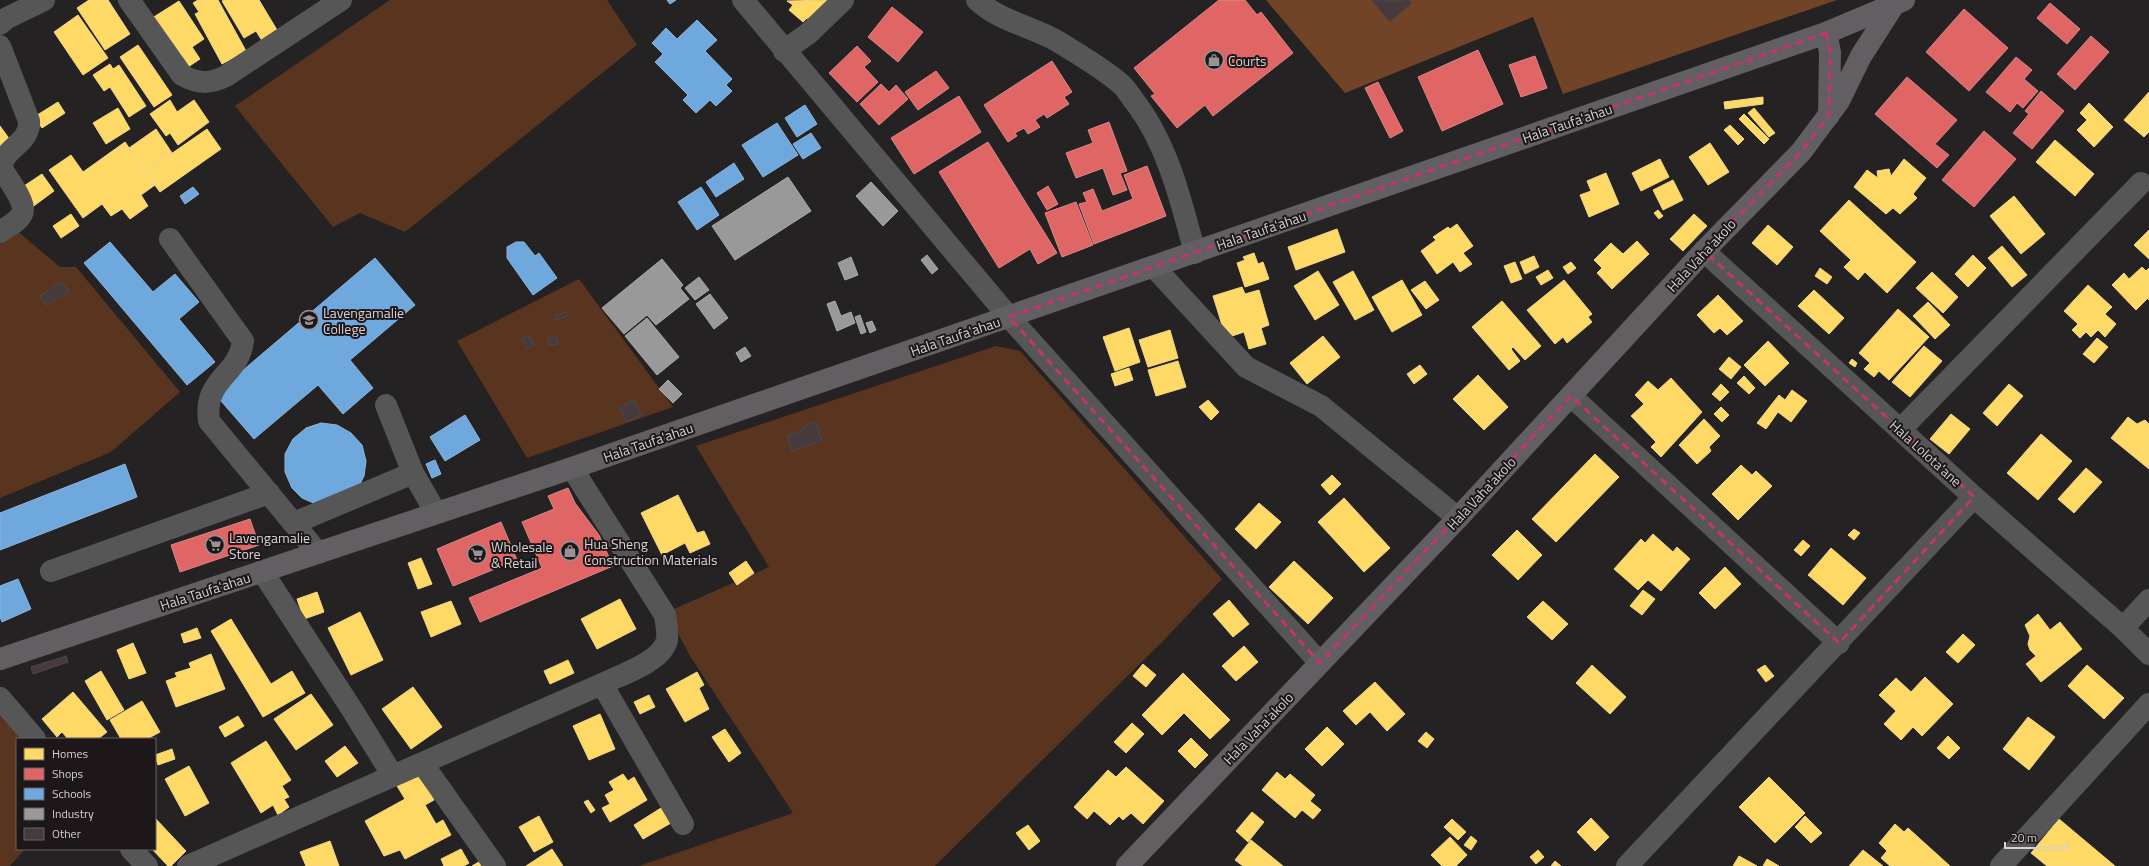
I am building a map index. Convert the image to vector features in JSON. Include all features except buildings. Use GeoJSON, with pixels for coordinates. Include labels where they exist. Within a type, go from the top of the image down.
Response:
{"type":"FeatureCollection","features":[{"type":"Feature","properties":{"kind":"main road","name":"Hala Taufa'ahau"},"geometry":{"type":"LineString","coordinates":[[0,659],[572,468],[1195,253],[1826,33],[1895,2]]}},
{"type":"Feature","properties":{"kind":"main road","name":"Hala Vaha'akolo"},"geometry":{"type":"LineString","coordinates":[[1126,866],[1458,518],[1704,252],[1801,152],[1847,88],[1861,56],[1895,2]]}},
{"type":"Feature","properties":{"kind":"main road"},"geometry":{"type":"LineString","coordinates":[[1826,33],[1830,52],[1829,115]]}},
{"type":"Feature","properties":{"kind":"street"},"geometry":{"type":"LineString","coordinates":[[0,24],[7,18],[44,0]]}},
{"type":"Feature","properties":{"kind":"street"},"geometry":{"type":"LineString","coordinates":[[129,0],[182,75],[192,81],[204,83],[215,82],[226,76],[340,0]]}},
{"type":"Feature","properties":{"kind":"street"},"geometry":{"type":"LineString","coordinates":[[743,0],[784,51],[1009,317],[1320,663]]}},
{"type":"Feature","properties":{"kind":"street"},"geometry":{"type":"LineString","coordinates":[[784,51],[810,33],[843,0]]}},
{"type":"Feature","properties":{"kind":"street"},"geometry":{"type":"LineString","coordinates":[[977,0],[982,6],[1018,26],[1056,41],[1123,86],[1146,116],[1161,149],[1180,195],[1195,253]]}},
{"type":"Feature","properties":{"kind":"street"},"geometry":{"type":"LineString","coordinates":[[0,46],[29,121],[29,127],[24,138],[3,159],[1,163],[2,169],[21,200],[23,213],[20,218],[0,232]]}},
{"type":"Feature","properties":{"kind":"street"},"geometry":{"type":"LineString","coordinates":[[1900,430],[2141,183]]}},
{"type":"Feature","properties":{"kind":"street"},"geometry":{"type":"LineString","coordinates":[[170,239],[243,341],[242,350],[236,362],[216,383],[209,396],[207,408],[208,421],[318,553]]}},
{"type":"Feature","properties":{"kind":"street","name":"Hala Lolota'ane"},"geometry":{"type":"LineString","coordinates":[[1704,252],[1974,497],[2123,628],[2149,654]]}},
{"type":"Feature","properties":{"kind":"street"},"geometry":{"type":"LineString","coordinates":[[1154,267],[1246,368],[1321,406],[1458,518]]}},
{"type":"Feature","properties":{"kind":"street"},"geometry":{"type":"LineString","coordinates":[[1571,396],[1839,643]]}},
{"type":"Feature","properties":{"kind":"street"},"geometry":{"type":"LineString","coordinates":[[386,405],[413,473],[436,513]]}},
{"type":"Feature","properties":{"kind":"street"},"geometry":{"type":"LineString","coordinates":[[188,866],[602,684],[653,660],[667,641],[665,615],[572,468]]}},
{"type":"Feature","properties":{"kind":"street"},"geometry":{"type":"LineString","coordinates":[[294,524],[413,473]]}},
{"type":"Feature","properties":{"kind":"street"},"geometry":{"type":"LineString","coordinates":[[51,571],[269,493]]}},
{"type":"Feature","properties":{"kind":"street"},"geometry":{"type":"LineString","coordinates":[[1627,866],[1839,643],[1974,497]]}},
{"type":"Feature","properties":{"kind":"street"},"geometry":{"type":"LineString","coordinates":[[262,572],[393,776]]}},
{"type":"Feature","properties":{"kind":"street"},"geometry":{"type":"LineString","coordinates":[[2123,628],[2149,600]]}},
{"type":"Feature","properties":{"kind":"street"},"geometry":{"type":"LineString","coordinates":[[602,684],[683,824]]}},
{"type":"Feature","properties":{"kind":"street"},"geometry":{"type":"LineString","coordinates":[[0,698],[34,738]]}},
{"type":"Feature","properties":{"kind":"street"},"geometry":{"type":"LineString","coordinates":[[2001,866],[2149,704]]}},
{"type":"Feature","properties":{"kind":"street"},"geometry":{"type":"LineString","coordinates":[[422,763],[495,866]]}},
{"type":"Feature","properties":{"kind":"street"},"geometry":{"type":"LineString","coordinates":[[132,850],[147,866]]}},
{"type":"Feature","properties":{"kind":"highlighted area"},"geometry":{"type":"Polygon","coordinates":[[[1826,33],[1830,52],[1829,115],[1801,152],[1704,251],[1974,497],[1839,643],[1571,396],[1320,663],[1009,317],[1826,33]]]}},
{"type":"Feature","properties":{"kind":"shaded area"},"geometry":{"type":"Polygon","coordinates":[[[390,0],[607,0],[637,45],[405,232],[360,213],[333,227],[235,106],[390,0]]]}},
{"type":"Feature","properties":{"kind":"shaded area"},"geometry":{"type":"Polygon","coordinates":[[[1266,0],[1837,0],[1563,94],[1533,17],[1345,93],[1266,0]]]}},
{"type":"Feature","properties":{"kind":"shaded area"},"geometry":{"type":"Polygon","coordinates":[[[10,225],[60,267],[76,267],[180,392],[111,452],[0,498],[0,234],[10,225]]]}},
{"type":"Feature","properties":{"kind":"shaded area"},"geometry":{"type":"Polygon","coordinates":[[[579,279],[673,407],[527,458],[457,341],[579,279]]]}},
{"type":"Feature","properties":{"kind":"shaded area"},"geometry":{"type":"Polygon","coordinates":[[[996,346],[1020,351],[1222,579],[1163,641],[935,866],[639,866],[793,813],[690,656],[667,612],[769,567],[696,446],[996,346]]]}},
{"type":"Feature","properties":{"kind":"shaded area"},"geometry":{"type":"Polygon","coordinates":[[[0,712],[21,738],[16,738],[16,850],[24,850],[10,866],[0,866],[0,712]]]}},
{"type":"Feature","properties":{"kind":"place","name":"Courts"},"geometry":{"type":"Point","coordinates":[1214,60]}},
{"type":"Feature","properties":{"kind":"place","name":"Lavengamalie College"},"geometry":{"type":"Point","coordinates":[309,320]}},
{"type":"Feature","properties":{"kind":"place","name":"Lavengamalie Store"},"geometry":{"type":"Point","coordinates":[215,545]}},
{"type":"Feature","properties":{"kind":"place","name":"Hua Sheng Construction Materials"},"geometry":{"type":"Point","coordinates":[570,551]}},
{"type":"Feature","properties":{"kind":"place","name":"Wholesale & Retail"},"geometry":{"type":"Point","coordinates":[477,554]}}]}
